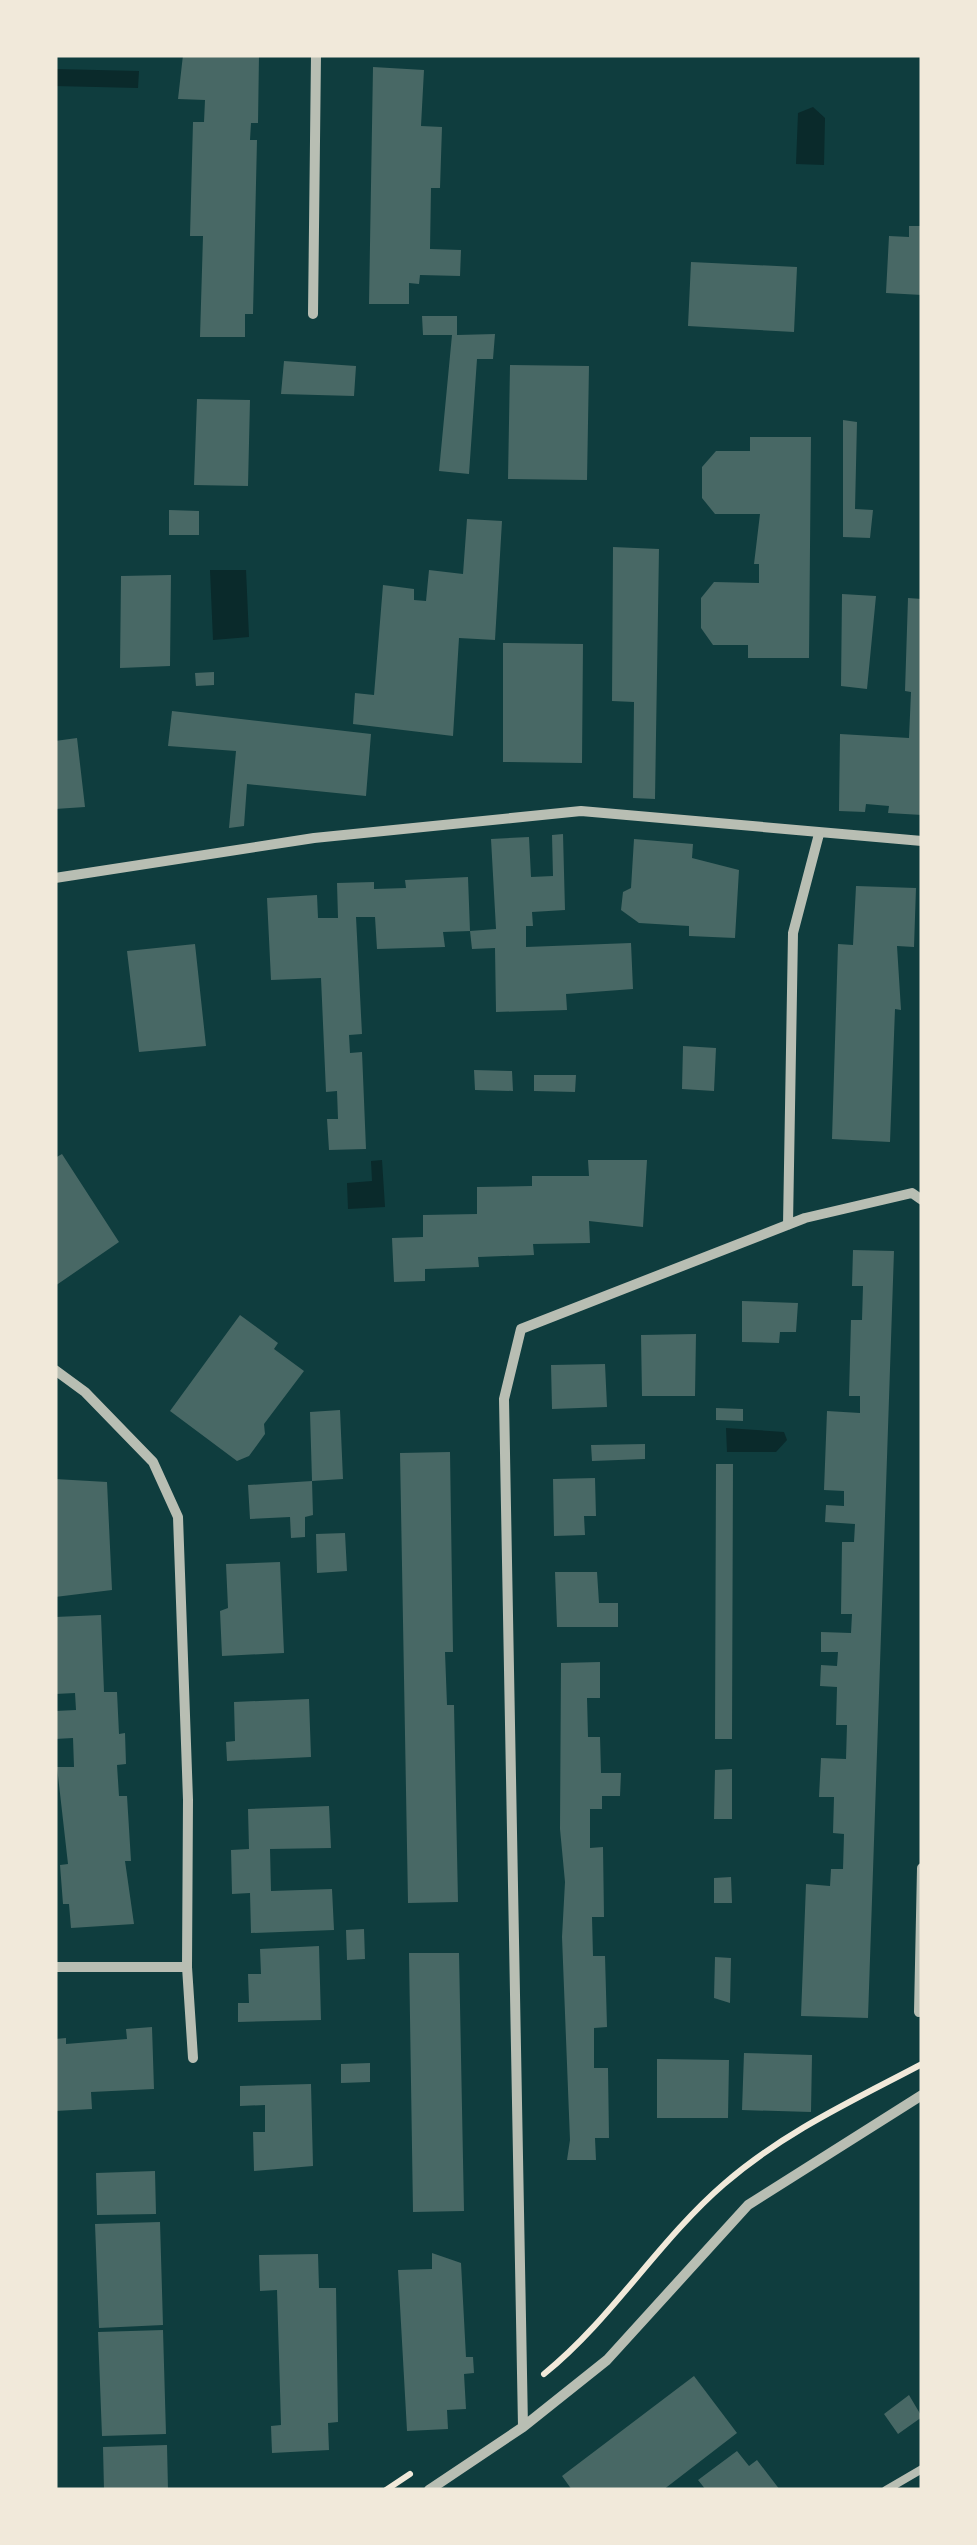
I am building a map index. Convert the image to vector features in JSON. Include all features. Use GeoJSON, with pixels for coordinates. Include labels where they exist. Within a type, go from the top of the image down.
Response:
{"type":"FeatureCollection","features":[{"type":"Feature","properties":{"kind":"street"},"geometry":{"type":"LineString","coordinates":[[312,314],[316,55]]}},
{"type":"Feature","properties":{"kind":"street"},"geometry":{"type":"LineString","coordinates":[[55,878],[314,838],[581,811],[922,842]]}},
{"type":"Feature","properties":{"kind":"street"},"geometry":{"type":"LineString","coordinates":[[788,1225],[793,933],[819,834]]}},
{"type":"Feature","properties":{"kind":"street"},"geometry":{"type":"LineString","coordinates":[[523,2427],[504,1399],[521,1329],[788,1225],[912,1193],[922,1200]]}},
{"type":"Feature","properties":{"kind":"street"},"geometry":{"type":"LineString","coordinates":[[55,1370],[85,1392],[153,1462],[178,1517],[188,1800],[187,1967],[193,2058]]}},
{"type":"Feature","properties":{"kind":"street"},"geometry":{"type":"LineString","coordinates":[[919,2012],[922,1868]]}},
{"type":"Feature","properties":{"kind":"street"},"geometry":{"type":"LineString","coordinates":[[55,1967],[187,1967]]}},
{"type":"Feature","properties":{"kind":"street"},"geometry":{"type":"LineString","coordinates":[[429,2490],[523,2427],[607,2360],[748,2205],[922,2095]]}},
{"type":"Feature","properties":{"kind":"lane"},"geometry":{"type":"LineString","coordinates":[[886,2490],[922,2469]]}},
{"type":"Feature","properties":{"kind":"path"},"geometry":{"type":"LineString","coordinates":[[523,2390],[567,2355],[674,2234],[726,2182],[826,2111],[922,2064]]}},
{"type":"Feature","properties":{"kind":"path"},"geometry":{"type":"LineString","coordinates":[[386,2490],[419,2468]]}},
{"type":"Feature","properties":{"kind":"water"},"geometry":{"type":"Polygon","coordinates":[[[55,69],[139,71],[138,88],[55,86],[55,69]]]}},
{"type":"Feature","properties":{"kind":"water"},"geometry":{"type":"Polygon","coordinates":[[[813,107],[825,118],[824,165],[796,164],[798,113],[813,107]]]}},
{"type":"Feature","properties":{"kind":"water"},"geometry":{"type":"Polygon","coordinates":[[[210,570],[246,570],[249,637],[213,640],[210,570]]]}},
{"type":"Feature","properties":{"kind":"water"},"geometry":{"type":"Polygon","coordinates":[[[382,1160],[385,1207],[348,1209],[347,1183],[372,1181],[371,1161],[382,1160]]]}},
{"type":"Feature","properties":{"kind":"water"},"geometry":{"type":"Polygon","coordinates":[[[726,1428],[784,1432],[787,1440],[776,1452],[727,1452],[726,1428]]]}},
{"type":"Feature","properties":{"kind":"building"},"geometry":{"type":"Polygon","coordinates":[[[183,55],[259,55],[258,123],[251,123],[250,140],[257,140],[253,314],[245,314],[245,337],[200,337],[203,236],[190,236],[193,122],[204,122],[205,100],[178,99],[183,55]]]}},
{"type":"Feature","properties":{"kind":"building"},"geometry":{"type":"Polygon","coordinates":[[[373,67],[424,70],[421,126],[442,127],[440,188],[431,188],[430,249],[461,250],[460,276],[420,275],[419,284],[409,283],[409,304],[369,304],[373,67]]]}},
{"type":"Feature","properties":{"kind":"building"},"geometry":{"type":"Polygon","coordinates":[[[909,226],[922,226],[922,295],[886,293],[889,236],[909,237],[909,226]]]}},
{"type":"Feature","properties":{"kind":"building"},"geometry":{"type":"Polygon","coordinates":[[[691,262],[797,267],[794,332],[688,326],[691,262]]]}},
{"type":"Feature","properties":{"kind":"building"},"geometry":{"type":"Polygon","coordinates":[[[422,316],[457,316],[457,335],[495,334],[493,359],[477,359],[469,474],[439,471],[452,335],[423,335],[422,316]]]}},
{"type":"Feature","properties":{"kind":"building"},"geometry":{"type":"Polygon","coordinates":[[[284,361],[356,366],[354,396],[281,394],[284,361]]]}},
{"type":"Feature","properties":{"kind":"building"},"geometry":{"type":"Polygon","coordinates":[[[510,365],[589,366],[587,480],[508,479],[510,365]]]}},
{"type":"Feature","properties":{"kind":"building"},"geometry":{"type":"Polygon","coordinates":[[[197,399],[250,400],[248,486],[194,485],[197,399]]]}},
{"type":"Feature","properties":{"kind":"building"},"geometry":{"type":"Polygon","coordinates":[[[843,420],[857,422],[855,509],[873,510],[870,538],[843,537],[843,420]]]}},
{"type":"Feature","properties":{"kind":"building"},"geometry":{"type":"Polygon","coordinates":[[[750,437],[811,437],[809,658],[748,658],[748,645],[713,645],[701,628],[701,598],[714,582],[759,583],[759,564],[754,564],[760,514],[715,514],[702,498],[702,467],[716,451],[750,451],[750,437]]]}},
{"type":"Feature","properties":{"kind":"building"},"geometry":{"type":"Polygon","coordinates":[[[169,510],[199,511],[199,535],[169,535],[169,510]]]}},
{"type":"Feature","properties":{"kind":"building"},"geometry":{"type":"Polygon","coordinates":[[[467,519],[502,521],[495,640],[459,638],[453,736],[353,724],[355,693],[374,695],[383,585],[414,589],[414,600],[426,601],[429,570],[463,574],[467,519]]]}},
{"type":"Feature","properties":{"kind":"building"},"geometry":{"type":"Polygon","coordinates":[[[613,547],[659,549],[655,799],[633,798],[634,702],[612,701],[613,547]]]}},
{"type":"Feature","properties":{"kind":"building"},"geometry":{"type":"Polygon","coordinates":[[[171,575],[170,666],[120,668],[121,576],[171,575]]]}},
{"type":"Feature","properties":{"kind":"building"},"geometry":{"type":"Polygon","coordinates":[[[842,594],[876,596],[867,689],[841,686],[842,594]]]}},
{"type":"Feature","properties":{"kind":"building"},"geometry":{"type":"Polygon","coordinates":[[[908,598],[922,599],[922,815],[888,813],[889,806],[866,804],[865,812],[839,811],[840,734],[909,738],[911,692],[905,691],[908,598]]]}},
{"type":"Feature","properties":{"kind":"building"},"geometry":{"type":"Polygon","coordinates":[[[503,643],[583,644],[582,763],[503,762],[503,643]]]}},
{"type":"Feature","properties":{"kind":"building"},"geometry":{"type":"Polygon","coordinates":[[[214,672],[214,685],[196,686],[195,673],[214,672]]]}},
{"type":"Feature","properties":{"kind":"building"},"geometry":{"type":"Polygon","coordinates":[[[172,711],[371,734],[366,796],[247,784],[244,826],[229,828],[236,751],[168,746],[172,711]]]}},
{"type":"Feature","properties":{"kind":"building"},"geometry":{"type":"Polygon","coordinates":[[[77,738],[85,807],[55,809],[55,741],[77,738]]]}},
{"type":"Feature","properties":{"kind":"building"},"geometry":{"type":"Polygon","coordinates":[[[563,834],[565,910],[532,912],[533,926],[526,926],[526,947],[631,943],[633,989],[566,994],[567,1010],[496,1012],[495,948],[472,949],[470,931],[496,929],[491,839],[529,837],[531,877],[553,876],[552,835],[563,834]]]}},
{"type":"Feature","properties":{"kind":"building"},"geometry":{"type":"Polygon","coordinates":[[[634,839],[693,844],[692,858],[739,870],[735,938],[689,936],[689,926],[639,923],[621,910],[623,892],[631,888],[634,839]]]}},
{"type":"Feature","properties":{"kind":"building"},"geometry":{"type":"Polygon","coordinates":[[[468,877],[470,931],[443,932],[445,947],[377,949],[375,917],[356,917],[362,1034],[349,1035],[350,1053],[362,1052],[366,1149],[329,1150],[327,1119],[338,1119],[337,1091],[326,1092],[321,978],[271,980],[267,898],[317,895],[318,918],[338,918],[337,883],[374,882],[374,889],[406,888],[405,880],[468,877]]]}},
{"type":"Feature","properties":{"kind":"building"},"geometry":{"type":"Polygon","coordinates":[[[856,886],[916,888],[914,947],[897,946],[901,1010],[895,1009],[890,1142],[832,1139],[838,944],[853,945],[856,886]]]}},
{"type":"Feature","properties":{"kind":"building"},"geometry":{"type":"Polygon","coordinates":[[[195,944],[206,1046],[139,1052],[127,951],[195,944]]]}},
{"type":"Feature","properties":{"kind":"building"},"geometry":{"type":"Polygon","coordinates":[[[683,1046],[716,1048],[714,1091],[682,1089],[683,1046]]]}},
{"type":"Feature","properties":{"kind":"building"},"geometry":{"type":"Polygon","coordinates":[[[474,1070],[512,1071],[513,1091],[475,1090],[474,1070]]]}},
{"type":"Feature","properties":{"kind":"building"},"geometry":{"type":"Polygon","coordinates":[[[534,1075],[576,1075],[575,1092],[534,1091],[534,1075]]]}},
{"type":"Feature","properties":{"kind":"building"},"geometry":{"type":"Polygon","coordinates":[[[62,1154],[119,1242],[55,1286],[55,1158],[62,1154]]]}},
{"type":"Feature","properties":{"kind":"building"},"geometry":{"type":"Polygon","coordinates":[[[588,1160],[647,1160],[643,1227],[589,1221],[590,1243],[533,1244],[534,1255],[478,1257],[479,1267],[425,1269],[425,1281],[394,1282],[392,1238],[423,1237],[423,1215],[477,1214],[477,1187],[532,1186],[532,1176],[589,1176],[588,1160]]]}},
{"type":"Feature","properties":{"kind":"building"},"geometry":{"type":"Polygon","coordinates":[[[853,1250],[894,1251],[868,2018],[801,2016],[806,1884],[830,1886],[831,1869],[843,1869],[844,1834],[833,1833],[834,1797],[819,1797],[821,1758],[846,1759],[847,1725],[836,1725],[837,1687],[820,1686],[821,1665],[837,1666],[838,1652],[821,1652],[821,1632],[851,1633],[852,1614],[841,1614],[842,1542],[854,1542],[855,1524],[825,1522],[826,1505],[844,1506],[844,1491],[824,1490],[827,1411],[860,1413],[860,1396],[849,1396],[851,1320],[862,1320],[863,1286],[852,1286],[853,1250]]]}},
{"type":"Feature","properties":{"kind":"building"},"geometry":{"type":"Polygon","coordinates":[[[742,1301],[798,1303],[796,1332],[780,1332],[779,1343],[742,1342],[742,1301]]]}},
{"type":"Feature","properties":{"kind":"building"},"geometry":{"type":"Polygon","coordinates":[[[240,1315],[278,1343],[274,1349],[304,1371],[264,1424],[265,1434],[249,1456],[237,1461],[170,1411],[240,1315]]]}},
{"type":"Feature","properties":{"kind":"building"},"geometry":{"type":"Polygon","coordinates":[[[696,1334],[695,1396],[642,1396],[641,1335],[696,1334]]]}},
{"type":"Feature","properties":{"kind":"building"},"geometry":{"type":"Polygon","coordinates":[[[605,1364],[607,1407],[552,1409],[551,1365],[605,1364]]]}},
{"type":"Feature","properties":{"kind":"building"},"geometry":{"type":"Polygon","coordinates":[[[716,1408],[743,1409],[743,1421],[716,1420],[716,1408]]]}},
{"type":"Feature","properties":{"kind":"building"},"geometry":{"type":"Polygon","coordinates":[[[340,1410],[343,1479],[312,1481],[310,1412],[340,1410]]]}},
{"type":"Feature","properties":{"kind":"building"},"geometry":{"type":"Polygon","coordinates":[[[645,1444],[645,1459],[592,1461],[591,1445],[645,1444]]]}},
{"type":"Feature","properties":{"kind":"building"},"geometry":{"type":"Polygon","coordinates":[[[450,1452],[453,1652],[445,1652],[447,1705],[454,1705],[458,1902],[408,1903],[400,1453],[450,1452]]]}},
{"type":"Feature","properties":{"kind":"building"},"geometry":{"type":"Polygon","coordinates":[[[716,1464],[733,1464],[732,1739],[715,1739],[716,1464]]]}},
{"type":"Feature","properties":{"kind":"building"},"geometry":{"type":"Polygon","coordinates":[[[595,1478],[596,1516],[584,1516],[585,1535],[554,1536],[553,1479],[595,1478]]]}},
{"type":"Feature","properties":{"kind":"building"},"geometry":{"type":"Polygon","coordinates":[[[55,1479],[107,1482],[112,1590],[55,1597],[55,1479]]]}},
{"type":"Feature","properties":{"kind":"building"},"geometry":{"type":"Polygon","coordinates":[[[312,1481],[313,1515],[305,1517],[305,1537],[291,1538],[290,1517],[250,1519],[248,1485],[312,1481]]]}},
{"type":"Feature","properties":{"kind":"building"},"geometry":{"type":"Polygon","coordinates":[[[345,1533],[347,1571],[317,1573],[316,1534],[345,1533]]]}},
{"type":"Feature","properties":{"kind":"building"},"geometry":{"type":"Polygon","coordinates":[[[280,1562],[284,1653],[222,1656],[220,1611],[228,1608],[226,1564],[280,1562]]]}},
{"type":"Feature","properties":{"kind":"building"},"geometry":{"type":"Polygon","coordinates":[[[555,1572],[597,1572],[599,1603],[618,1603],[618,1627],[557,1627],[555,1572]]]}},
{"type":"Feature","properties":{"kind":"building"},"geometry":{"type":"Polygon","coordinates":[[[101,1615],[104,1692],[117,1692],[119,1734],[125,1733],[126,1764],[117,1765],[119,1796],[127,1796],[131,1861],[125,1861],[134,1924],[71,1928],[69,1904],[63,1904],[60,1865],[68,1864],[57,1767],[74,1767],[73,1738],[55,1739],[55,1711],[76,1710],[75,1693],[55,1694],[55,1617],[101,1615]]]}},
{"type":"Feature","properties":{"kind":"building"},"geometry":{"type":"Polygon","coordinates":[[[600,1662],[600,1698],[587,1698],[588,1737],[600,1737],[601,1773],[621,1773],[620,1796],[602,1796],[602,1809],[590,1809],[590,1848],[603,1847],[604,1917],[592,1917],[593,1956],[605,1956],[607,2027],[594,2028],[594,2068],[608,2068],[609,2138],[595,2138],[596,2160],[567,2160],[570,2140],[562,1937],[565,1882],[560,1829],[561,1663],[600,1662]]]}},
{"type":"Feature","properties":{"kind":"building"},"geometry":{"type":"Polygon","coordinates":[[[309,1699],[311,1757],[227,1761],[226,1742],[235,1741],[234,1702],[309,1699]]]}},
{"type":"Feature","properties":{"kind":"building"},"geometry":{"type":"Polygon","coordinates":[[[732,1769],[732,1819],[714,1819],[715,1770],[732,1769]]]}},
{"type":"Feature","properties":{"kind":"building"},"geometry":{"type":"Polygon","coordinates":[[[329,1806],[331,1848],[270,1849],[271,1891],[332,1889],[334,1930],[251,1933],[250,1893],[232,1894],[231,1850],[249,1849],[248,1809],[329,1806]]]}},
{"type":"Feature","properties":{"kind":"building"},"geometry":{"type":"Polygon","coordinates":[[[731,1877],[732,1903],[714,1903],[714,1878],[731,1877]]]}},
{"type":"Feature","properties":{"kind":"building"},"geometry":{"type":"Polygon","coordinates":[[[364,1929],[365,1959],[347,1960],[346,1930],[364,1929]]]}},
{"type":"Feature","properties":{"kind":"building"},"geometry":{"type":"Polygon","coordinates":[[[319,1946],[321,2020],[238,2022],[238,2003],[249,2003],[248,1974],[261,1974],[260,1949],[319,1946]]]}},
{"type":"Feature","properties":{"kind":"building"},"geometry":{"type":"Polygon","coordinates":[[[409,1953],[459,1953],[464,2211],[413,2212],[409,1953]]]}},
{"type":"Feature","properties":{"kind":"building"},"geometry":{"type":"Polygon","coordinates":[[[715,1957],[731,1958],[730,2003],[714,1998],[715,1957]]]}},
{"type":"Feature","properties":{"kind":"building"},"geometry":{"type":"Polygon","coordinates":[[[152,2027],[154,2089],[91,2092],[92,2109],[55,2111],[55,2039],[66,2038],[66,2044],[127,2039],[126,2029],[152,2027]]]}},
{"type":"Feature","properties":{"kind":"building"},"geometry":{"type":"Polygon","coordinates":[[[744,2053],[812,2055],[811,2112],[742,2110],[744,2053]]]}},
{"type":"Feature","properties":{"kind":"building"},"geometry":{"type":"Polygon","coordinates":[[[657,2059],[729,2060],[728,2118],[657,2118],[657,2059]]]}},
{"type":"Feature","properties":{"kind":"building"},"geometry":{"type":"Polygon","coordinates":[[[370,2063],[370,2082],[341,2083],[341,2064],[370,2063]]]}},
{"type":"Feature","properties":{"kind":"building"},"geometry":{"type":"Polygon","coordinates":[[[311,2084],[313,2166],[254,2171],[253,2132],[265,2132],[265,2105],[240,2106],[240,2086],[311,2084]]]}},
{"type":"Feature","properties":{"kind":"building"},"geometry":{"type":"Polygon","coordinates":[[[155,2171],[156,2214],[97,2215],[96,2173],[155,2171]]]}},
{"type":"Feature","properties":{"kind":"building"},"geometry":{"type":"Polygon","coordinates":[[[160,2222],[163,2325],[99,2328],[95,2224],[160,2222]]]}},
{"type":"Feature","properties":{"kind":"building"},"geometry":{"type":"Polygon","coordinates":[[[432,2253],[461,2263],[466,2357],[473,2357],[474,2373],[464,2374],[466,2409],[447,2410],[448,2429],[407,2431],[398,2270],[432,2269],[432,2253]]]}},
{"type":"Feature","properties":{"kind":"building"},"geometry":{"type":"Polygon","coordinates":[[[318,2254],[319,2288],[336,2288],[338,2422],[328,2423],[329,2450],[272,2453],[271,2426],[281,2425],[277,2290],[260,2291],[259,2255],[318,2254]]]}},
{"type":"Feature","properties":{"kind":"building"},"geometry":{"type":"Polygon","coordinates":[[[163,2330],[166,2434],[102,2436],[98,2332],[163,2330]]]}},
{"type":"Feature","properties":{"kind":"building"},"geometry":{"type":"Polygon","coordinates":[[[694,2376],[737,2433],[663,2490],[572,2490],[562,2476],[694,2376]]]}},
{"type":"Feature","properties":{"kind":"building"},"geometry":{"type":"Polygon","coordinates":[[[909,2395],[922,2417],[898,2434],[884,2414],[909,2395]]]}},
{"type":"Feature","properties":{"kind":"building"},"geometry":{"type":"Polygon","coordinates":[[[167,2445],[168,2490],[104,2490],[103,2447],[167,2445]]]}},
{"type":"Feature","properties":{"kind":"building"},"geometry":{"type":"Polygon","coordinates":[[[737,2451],[749,2466],[757,2460],[780,2490],[706,2490],[698,2480],[737,2451]]]}}]}
